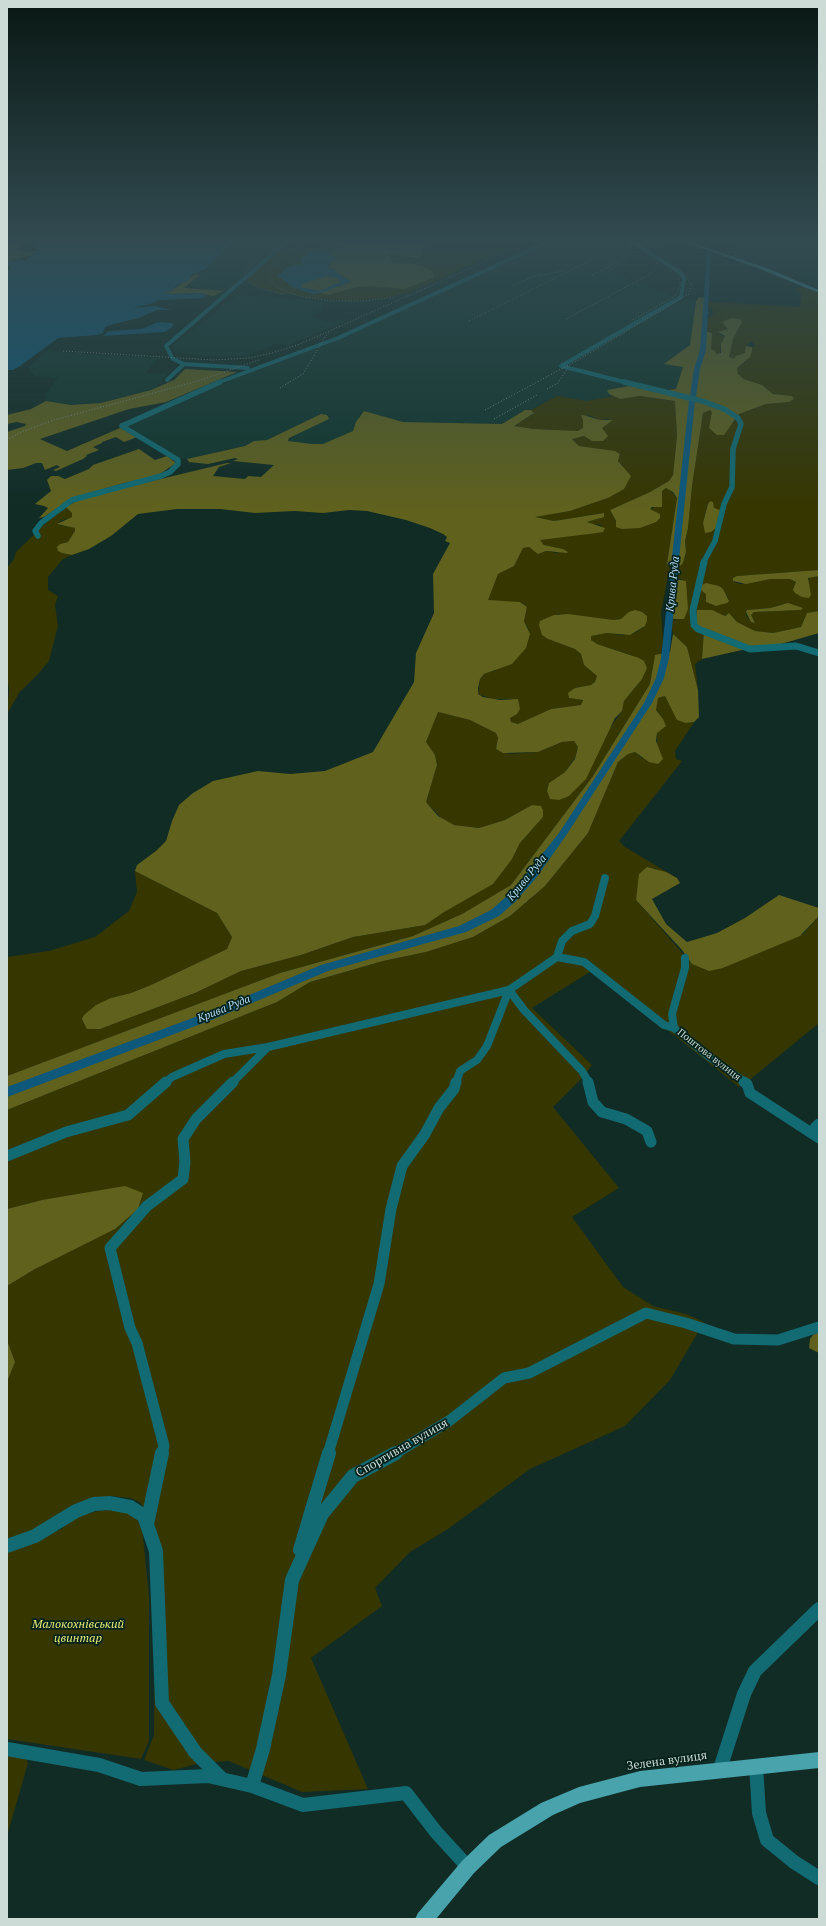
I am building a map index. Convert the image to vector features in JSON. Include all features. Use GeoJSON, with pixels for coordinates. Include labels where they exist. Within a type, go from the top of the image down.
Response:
{"type":"FeatureCollection","features":[{"type":"Feature","properties":{"kind":"main road"},"geometry":{"type":"LineString","coordinates":[[720,1769],[819,1760]]}},
{"type":"Feature","properties":{"kind":"main road","name":"Зелена вулиця"},"geometry":{"type":"LineString","coordinates":[[424,1919],[468,1867],[495,1841],[547,1809],[579,1795],[640,1779],[720,1769]]}},
{"type":"Feature","properties":{"kind":"street"},"geometry":{"type":"LineString","coordinates":[[184,331],[166,348],[173,359],[184,364],[226,368],[256,368]]}},
{"type":"Feature","properties":{"kind":"street"},"geometry":{"type":"LineString","coordinates":[[38,536],[35,531],[41,523],[72,500],[89,494],[161,476],[170,472],[178,464],[178,460],[122,426],[256,368],[354,331]]}},
{"type":"Feature","properties":{"kind":"street"},"geometry":{"type":"LineString","coordinates":[[622,331],[561,366],[662,390],[719,407],[738,418],[741,424],[733,449],[732,487],[724,504],[715,540],[704,560],[700,574],[693,610],[694,627],[750,649],[796,646],[807,648],[819,653]]}},
{"type":"Feature","properties":{"kind":"street"},"geometry":{"type":"LineString","coordinates":[[167,380],[184,364]]}},
{"type":"Feature","properties":{"kind":"street"},"geometry":{"type":"LineString","coordinates":[[7,1156],[66,1132],[115,1120],[128,1115],[172,1077],[224,1054],[268,1047],[508,990],[557,957],[562,941],[572,931],[590,924],[595,916],[605,878]]}},
{"type":"Feature","properties":{"kind":"street","name":"Поштова вулиця"},"geometry":{"type":"LineString","coordinates":[[557,957],[584,962],[664,1025],[674,1028],[708,1056],[747,1084],[750,1093],[818,1137]]}},
{"type":"Feature","properties":{"kind":"street"},"geometry":{"type":"LineString","coordinates":[[674,1028],[672,1014],[685,968],[685,958]]}},
{"type":"Feature","properties":{"kind":"street"},"geometry":{"type":"LineString","coordinates":[[508,990],[524,1010],[582,1071],[589,1083],[593,1102],[602,1112],[626,1119],[647,1131],[651,1142]]}},
{"type":"Feature","properties":{"kind":"street"},"geometry":{"type":"LineString","coordinates":[[252,1786],[263,1749],[279,1675],[292,1580],[318,1510],[379,1284],[391,1209],[402,1166],[425,1134],[439,1108],[454,1089],[460,1071],[477,1060],[487,1046],[508,990]]}},
{"type":"Feature","properties":{"kind":"street"},"geometry":{"type":"LineString","coordinates":[[147,1524],[164,1446],[137,1343],[130,1328],[110,1248],[147,1206],[172,1189],[183,1178],[185,1162],[183,1139],[196,1119],[268,1047]]}},
{"type":"Feature","properties":{"kind":"street"},"geometry":{"type":"LineString","coordinates":[[818,1137],[814,1128],[819,1124]]}},
{"type":"Feature","properties":{"kind":"street","name":"Спортивна вулиця"},"geometry":{"type":"LineString","coordinates":[[318,1510],[353,1476],[408,1447],[449,1421],[504,1378],[529,1373],[646,1313],[686,1323],[734,1339],[778,1340],[819,1327]]}},
{"type":"Feature","properties":{"kind":"street"},"geometry":{"type":"LineString","coordinates":[[7,1546],[35,1536],[76,1511],[94,1504],[109,1503],[130,1508],[144,1516],[156,1550],[162,1703],[195,1752],[223,1779]]}},
{"type":"Feature","properties":{"kind":"street","name":"Зелена вулиця"},"geometry":{"type":"LineString","coordinates":[[720,1769],[744,1694],[755,1671],[819,1608]]}},
{"type":"Feature","properties":{"kind":"street"},"geometry":{"type":"LineString","coordinates":[[7,1749],[99,1765],[141,1779],[208,1776],[252,1786],[303,1805],[406,1793],[436,1832],[468,1867]]}},
{"type":"Feature","properties":{"kind":"street"},"geometry":{"type":"LineString","coordinates":[[756,1766],[759,1813],[767,1840],[794,1862],[819,1878]]}},
{"type":"Feature","properties":{"kind":"shaded area"},"geometry":{"type":"Polygon","coordinates":[[[191,331],[321,331],[289,345],[276,344],[247,356],[203,356],[174,351],[173,345],[191,331]]]}},
{"type":"Feature","properties":{"kind":"shaded area"},"geometry":{"type":"Polygon","coordinates":[[[357,331],[692,331],[690,345],[664,364],[683,367],[676,389],[609,394],[614,396],[587,401],[557,396],[531,410],[525,410],[502,424],[403,422],[365,412],[361,413],[353,431],[323,444],[288,441],[321,414],[267,440],[254,441],[245,446],[187,459],[178,458],[129,426],[236,377],[357,331]]]}},
{"type":"Feature","properties":{"kind":"shaded area"},"geometry":{"type":"Polygon","coordinates":[[[692,331],[706,331],[712,333],[711,349],[716,352],[716,354],[721,353],[721,344],[725,336],[718,332],[737,331],[733,339],[729,357],[734,359],[736,356],[745,353],[746,346],[752,347],[750,357],[737,368],[738,374],[744,379],[762,385],[773,394],[792,396],[794,399],[789,402],[766,404],[739,414],[724,435],[717,435],[709,428],[712,412],[710,410],[703,413],[685,541],[686,552],[683,563],[678,568],[670,567],[667,564],[677,498],[673,492],[666,488],[662,491],[662,507],[652,507],[650,509],[660,514],[660,518],[656,522],[640,528],[622,529],[616,527],[616,521],[610,510],[650,492],[669,481],[673,475],[677,436],[675,401],[640,396],[620,399],[609,394],[607,390],[630,386],[662,391],[676,389],[683,367],[664,364],[690,345],[692,331]]]}},
{"type":"Feature","properties":{"kind":"shaded area"},"geometry":{"type":"Polygon","coordinates":[[[46,351],[158,358],[146,373],[167,374],[156,388],[101,403],[71,405],[46,401],[46,394],[58,378],[35,376],[29,367],[46,351]]]}},
{"type":"Feature","properties":{"kind":"shaded area"},"geometry":{"type":"Polygon","coordinates":[[[185,369],[237,372],[166,402],[129,409],[40,439],[67,451],[120,428],[137,437],[124,442],[116,437],[102,442],[93,447],[99,450],[86,455],[87,456],[83,459],[56,471],[53,470],[60,467],[57,465],[45,470],[42,463],[7,470],[7,432],[25,426],[26,424],[17,422],[7,424],[7,415],[31,409],[46,401],[71,405],[101,403],[151,390],[174,380],[185,369]]]}},
{"type":"Feature","properties":{"kind":"shaded area"},"geometry":{"type":"Polygon","coordinates":[[[525,410],[531,410],[534,413],[514,426],[534,429],[578,431],[583,428],[583,420],[581,415],[600,420],[613,420],[602,428],[608,436],[603,441],[592,441],[584,436],[572,439],[579,446],[615,451],[620,454],[618,461],[631,476],[624,489],[608,498],[570,511],[535,517],[554,521],[604,513],[604,517],[587,522],[605,528],[603,532],[540,540],[544,545],[563,549],[568,552],[567,553],[546,551],[538,554],[529,547],[523,548],[514,566],[498,574],[488,600],[520,602],[527,607],[524,621],[530,634],[526,648],[512,664],[484,674],[480,679],[478,688],[478,694],[483,697],[500,700],[518,699],[520,709],[517,714],[510,718],[511,722],[518,724],[551,709],[581,705],[583,700],[569,698],[568,693],[575,688],[591,685],[595,682],[597,676],[584,665],[581,654],[575,649],[548,639],[542,635],[539,625],[540,621],[554,615],[568,614],[613,620],[621,619],[629,612],[635,610],[642,612],[647,616],[645,626],[630,635],[607,633],[591,636],[591,640],[597,644],[639,658],[644,661],[647,668],[642,679],[624,701],[622,711],[615,718],[586,779],[569,796],[559,800],[550,799],[547,791],[549,783],[565,772],[575,759],[578,747],[574,741],[562,742],[538,752],[503,753],[496,749],[498,738],[496,733],[470,720],[438,712],[426,742],[435,755],[437,765],[426,802],[438,816],[454,825],[479,828],[505,820],[532,805],[541,806],[543,810],[543,817],[520,843],[512,859],[493,884],[444,912],[425,925],[353,937],[301,955],[241,971],[195,993],[100,1029],[87,1029],[82,1019],[84,1015],[96,1005],[111,998],[131,993],[151,985],[227,949],[232,937],[217,913],[135,871],[137,865],[156,851],[166,841],[179,805],[193,793],[213,781],[258,771],[290,774],[325,771],[373,752],[414,682],[416,653],[434,613],[433,574],[450,543],[445,541],[447,537],[443,534],[430,528],[406,520],[367,511],[349,510],[323,513],[295,511],[255,513],[220,509],[177,509],[138,514],[111,536],[89,549],[72,555],[58,551],[57,547],[60,544],[68,542],[75,531],[75,528],[57,524],[72,517],[72,513],[66,507],[82,498],[227,463],[231,463],[219,467],[213,476],[245,479],[248,476],[261,477],[274,465],[233,461],[238,459],[235,458],[208,464],[189,462],[187,459],[245,446],[254,441],[267,440],[321,414],[327,415],[329,419],[289,438],[288,441],[323,444],[353,431],[356,422],[364,411],[403,422],[502,424],[525,410]]]}},
{"type":"Feature","properties":{"kind":"shaded area"},"geometry":{"type":"Polygon","coordinates":[[[139,449],[155,460],[167,456],[176,463],[157,476],[124,483],[72,498],[44,517],[39,518],[48,508],[35,504],[51,491],[47,480],[51,476],[58,476],[65,479],[89,469],[93,465],[139,449]]]}},
{"type":"Feature","properties":{"kind":"shaded area"},"geometry":{"type":"Polygon","coordinates":[[[710,501],[713,502],[714,508],[720,510],[720,519],[716,528],[711,532],[705,533],[703,523],[710,501]]]}},
{"type":"Feature","properties":{"kind":"shaded area"},"geometry":{"type":"Polygon","coordinates":[[[819,570],[819,576],[808,578],[811,595],[809,598],[802,597],[795,593],[793,590],[796,582],[790,579],[770,579],[746,584],[733,581],[733,578],[737,576],[819,570]]]}},
{"type":"Feature","properties":{"kind":"shaded area"},"geometry":{"type":"Polygon","coordinates":[[[675,579],[686,581],[688,609],[684,619],[670,619],[675,579]]]}},
{"type":"Feature","properties":{"kind":"shaded area"},"geometry":{"type":"Polygon","coordinates":[[[706,583],[719,586],[723,589],[729,601],[716,606],[706,602],[706,594],[701,590],[702,585],[706,583]]]}},
{"type":"Feature","properties":{"kind":"shaded area"},"geometry":{"type":"Polygon","coordinates":[[[788,603],[803,608],[801,610],[754,612],[751,615],[755,623],[751,622],[746,612],[747,610],[770,608],[788,603]]]}},
{"type":"Feature","properties":{"kind":"shaded area"},"geometry":{"type":"Polygon","coordinates":[[[697,610],[712,610],[725,616],[729,613],[737,622],[755,631],[773,633],[801,627],[807,613],[819,611],[819,633],[781,644],[751,648],[702,659],[704,630],[696,624],[697,610]]]}},
{"type":"Feature","properties":{"kind":"shaded area"},"geometry":{"type":"Polygon","coordinates":[[[673,634],[687,647],[698,690],[699,717],[694,722],[686,723],[677,720],[665,696],[658,698],[656,710],[666,726],[657,733],[656,741],[663,759],[658,764],[649,762],[635,752],[628,754],[618,762],[588,833],[545,886],[510,916],[473,937],[426,952],[383,961],[310,982],[277,1002],[7,1110],[7,1076],[280,973],[413,936],[462,914],[511,885],[593,776],[650,684],[655,655],[670,652],[673,634]]]}},
{"type":"Feature","properties":{"kind":"shaded area"},"geometry":{"type":"Polygon","coordinates":[[[647,867],[666,872],[677,878],[680,883],[652,899],[666,924],[687,942],[717,933],[745,918],[779,895],[819,908],[819,916],[800,936],[723,968],[709,971],[692,964],[682,950],[636,900],[639,874],[647,867]]]}},
{"type":"Feature","properties":{"kind":"shaded area"},"geometry":{"type":"Polygon","coordinates":[[[125,1186],[143,1193],[138,1209],[115,1229],[35,1269],[7,1286],[7,1209],[42,1200],[125,1186]]]}},
{"type":"Feature","properties":{"kind":"shaded area"},"geometry":{"type":"Polygon","coordinates":[[[819,1332],[819,1353],[809,1348],[810,1339],[813,1335],[819,1332]]]}},
{"type":"Feature","properties":{"kind":"shaded area"},"geometry":{"type":"Polygon","coordinates":[[[7,1340],[15,1362],[7,1382],[7,1340]]]}},
{"type":"Feature","properties":{"kind":"green space"},"geometry":{"type":"Polygon","coordinates":[[[706,331],[724,331],[718,334],[725,336],[721,344],[720,353],[716,354],[711,349],[711,332],[706,331]]]}},
{"type":"Feature","properties":{"kind":"green space"},"geometry":{"type":"Polygon","coordinates":[[[737,331],[819,331],[819,570],[737,576],[733,578],[733,581],[740,584],[770,579],[790,579],[796,582],[795,588],[808,581],[810,577],[819,576],[819,611],[807,613],[801,627],[773,633],[755,631],[737,622],[729,613],[724,616],[717,612],[704,630],[702,659],[695,664],[698,690],[687,647],[673,634],[670,619],[676,620],[682,579],[675,579],[678,568],[683,563],[686,553],[685,541],[703,413],[710,410],[733,424],[739,414],[766,404],[789,402],[794,399],[792,396],[773,394],[762,385],[744,379],[738,374],[737,368],[746,361],[752,351],[752,347],[756,346],[751,341],[746,346],[746,353],[734,359],[729,357],[733,339],[737,331]],[[710,501],[703,523],[708,533],[716,528],[714,508],[710,501]],[[719,586],[706,594],[706,602],[716,606],[729,599],[719,586]],[[783,604],[770,608],[747,610],[746,615],[751,622],[755,623],[751,615],[754,612],[801,610],[803,608],[783,604]]]}},
{"type":"Feature","properties":{"kind":"green space"},"geometry":{"type":"Polygon","coordinates":[[[557,396],[587,401],[614,396],[620,399],[640,396],[675,401],[677,436],[673,475],[669,481],[650,492],[610,510],[616,522],[659,514],[650,509],[662,504],[662,491],[665,488],[670,490],[677,498],[667,564],[670,567],[661,612],[663,642],[661,654],[655,656],[650,684],[593,776],[511,885],[462,914],[413,936],[280,973],[7,1076],[7,957],[49,951],[95,937],[129,911],[137,892],[135,871],[217,913],[232,937],[227,949],[151,985],[131,993],[111,998],[88,1029],[100,1029],[195,993],[241,971],[301,955],[353,937],[425,925],[512,859],[520,843],[543,817],[532,805],[505,820],[479,828],[454,825],[443,820],[426,802],[437,765],[435,755],[426,742],[438,712],[470,720],[496,733],[498,738],[496,749],[510,754],[538,752],[562,742],[574,741],[578,747],[575,758],[565,772],[549,783],[547,791],[550,798],[559,800],[622,711],[624,701],[642,679],[631,655],[597,644],[591,640],[591,636],[607,633],[623,635],[635,633],[645,626],[621,619],[613,620],[559,614],[554,615],[548,639],[575,649],[581,654],[584,665],[597,676],[595,682],[591,685],[575,688],[569,698],[583,700],[581,705],[551,709],[519,724],[511,722],[510,717],[517,714],[511,699],[493,699],[478,694],[480,679],[484,674],[496,670],[529,630],[524,621],[527,607],[522,603],[487,601],[498,574],[514,566],[523,548],[529,547],[541,553],[546,551],[557,553],[563,549],[544,545],[540,540],[544,538],[603,532],[601,525],[587,522],[601,518],[603,513],[554,521],[534,517],[570,511],[608,498],[623,466],[618,461],[620,454],[617,452],[579,446],[572,439],[584,436],[592,441],[604,432],[602,428],[610,422],[609,419],[600,420],[588,415],[583,420],[583,429],[578,431],[534,429],[514,426],[533,414],[531,410],[557,396]]]}},
{"type":"Feature","properties":{"kind":"green space"},"geometry":{"type":"Polygon","coordinates":[[[66,507],[72,513],[72,517],[60,521],[59,525],[75,528],[75,531],[68,542],[60,544],[62,553],[72,555],[63,559],[48,577],[48,590],[58,596],[55,605],[58,626],[49,661],[19,693],[7,714],[9,689],[7,678],[7,568],[14,559],[16,552],[46,523],[66,507]]]}},
{"type":"Feature","properties":{"kind":"green space"},"geometry":{"type":"Polygon","coordinates":[[[665,696],[670,706],[686,723],[694,722],[675,751],[676,759],[682,761],[619,841],[625,847],[677,878],[654,868],[636,900],[692,964],[723,968],[803,934],[819,916],[819,1023],[739,1087],[593,970],[532,1008],[592,1065],[582,1078],[553,1107],[619,1188],[572,1217],[623,1287],[653,1306],[686,1314],[704,1322],[670,1380],[625,1426],[530,1469],[448,1529],[410,1552],[375,1588],[382,1606],[311,1658],[368,1789],[302,1792],[229,1761],[200,1763],[174,1770],[144,1760],[154,1735],[155,1590],[146,1511],[140,1502],[130,1498],[112,1496],[94,1499],[7,1544],[7,1382],[15,1362],[7,1340],[7,1286],[35,1269],[42,1200],[7,1209],[7,1110],[277,1002],[310,982],[383,961],[426,952],[473,937],[510,916],[545,886],[588,833],[618,762],[628,754],[635,752],[642,758],[657,747],[657,733],[663,719],[655,708],[658,698],[665,696]]]}},
{"type":"Feature","properties":{"kind":"green space","name":"Малокохнівський цвинтар"},"geometry":{"type":"Polygon","coordinates":[[[118,1506],[141,1517],[149,1597],[149,1741],[141,1759],[7,1739],[7,1548],[62,1529],[71,1518],[118,1506]]]}},
{"type":"Feature","properties":{"kind":"green space"},"geometry":{"type":"Polygon","coordinates":[[[7,1755],[26,1759],[28,1763],[7,1836],[7,1755]]]}},
{"type":"Feature","properties":{"kind":"water"},"geometry":{"type":"Polygon","coordinates":[[[7,331],[104,331],[103,333],[97,335],[58,338],[20,366],[13,370],[7,370],[7,331]]]}},
{"type":"Feature","properties":{"kind":"water"},"geometry":{"type":"Polygon","coordinates":[[[111,331],[166,331],[103,336],[111,331]]]}},
{"type":"Feature","properties":{"kind":"waterway","name":"Крива Руда"},"geometry":{"type":"LineString","coordinates":[[693,396],[697,369],[703,350],[704,331]]}},
{"type":"Feature","properties":{"kind":"waterway","name":"Крива Руда"},"geometry":{"type":"LineString","coordinates":[[7,1092],[210,1016],[325,968],[462,929],[495,913],[511,899],[532,875],[562,835],[648,703],[660,678],[665,658],[692,401]]}},
{"type":"Feature","properties":{"kind":"railway"},"geometry":{"type":"LineString","coordinates":[[63,351],[213,360],[249,358],[272,353],[300,344],[329,331]]}},
{"type":"Feature","properties":{"kind":"railway"},"geometry":{"type":"LineString","coordinates":[[485,410],[578,360],[627,331]]}},
{"type":"Feature","properties":{"kind":"railway"},"geometry":{"type":"LineString","coordinates":[[280,388],[303,374],[325,337],[330,332]]}},
{"type":"Feature","properties":{"kind":"railway"},"geometry":{"type":"LineString","coordinates":[[7,440],[21,432],[54,420],[198,381],[259,360]]}},
{"type":"Feature","properties":{"kind":"railway"},"geometry":{"type":"LineString","coordinates":[[547,389],[558,383],[569,366]]}},
{"type":"Feature","properties":{"kind":"railway"},"geometry":{"type":"LineString","coordinates":[[494,419],[537,395]]}}]}
